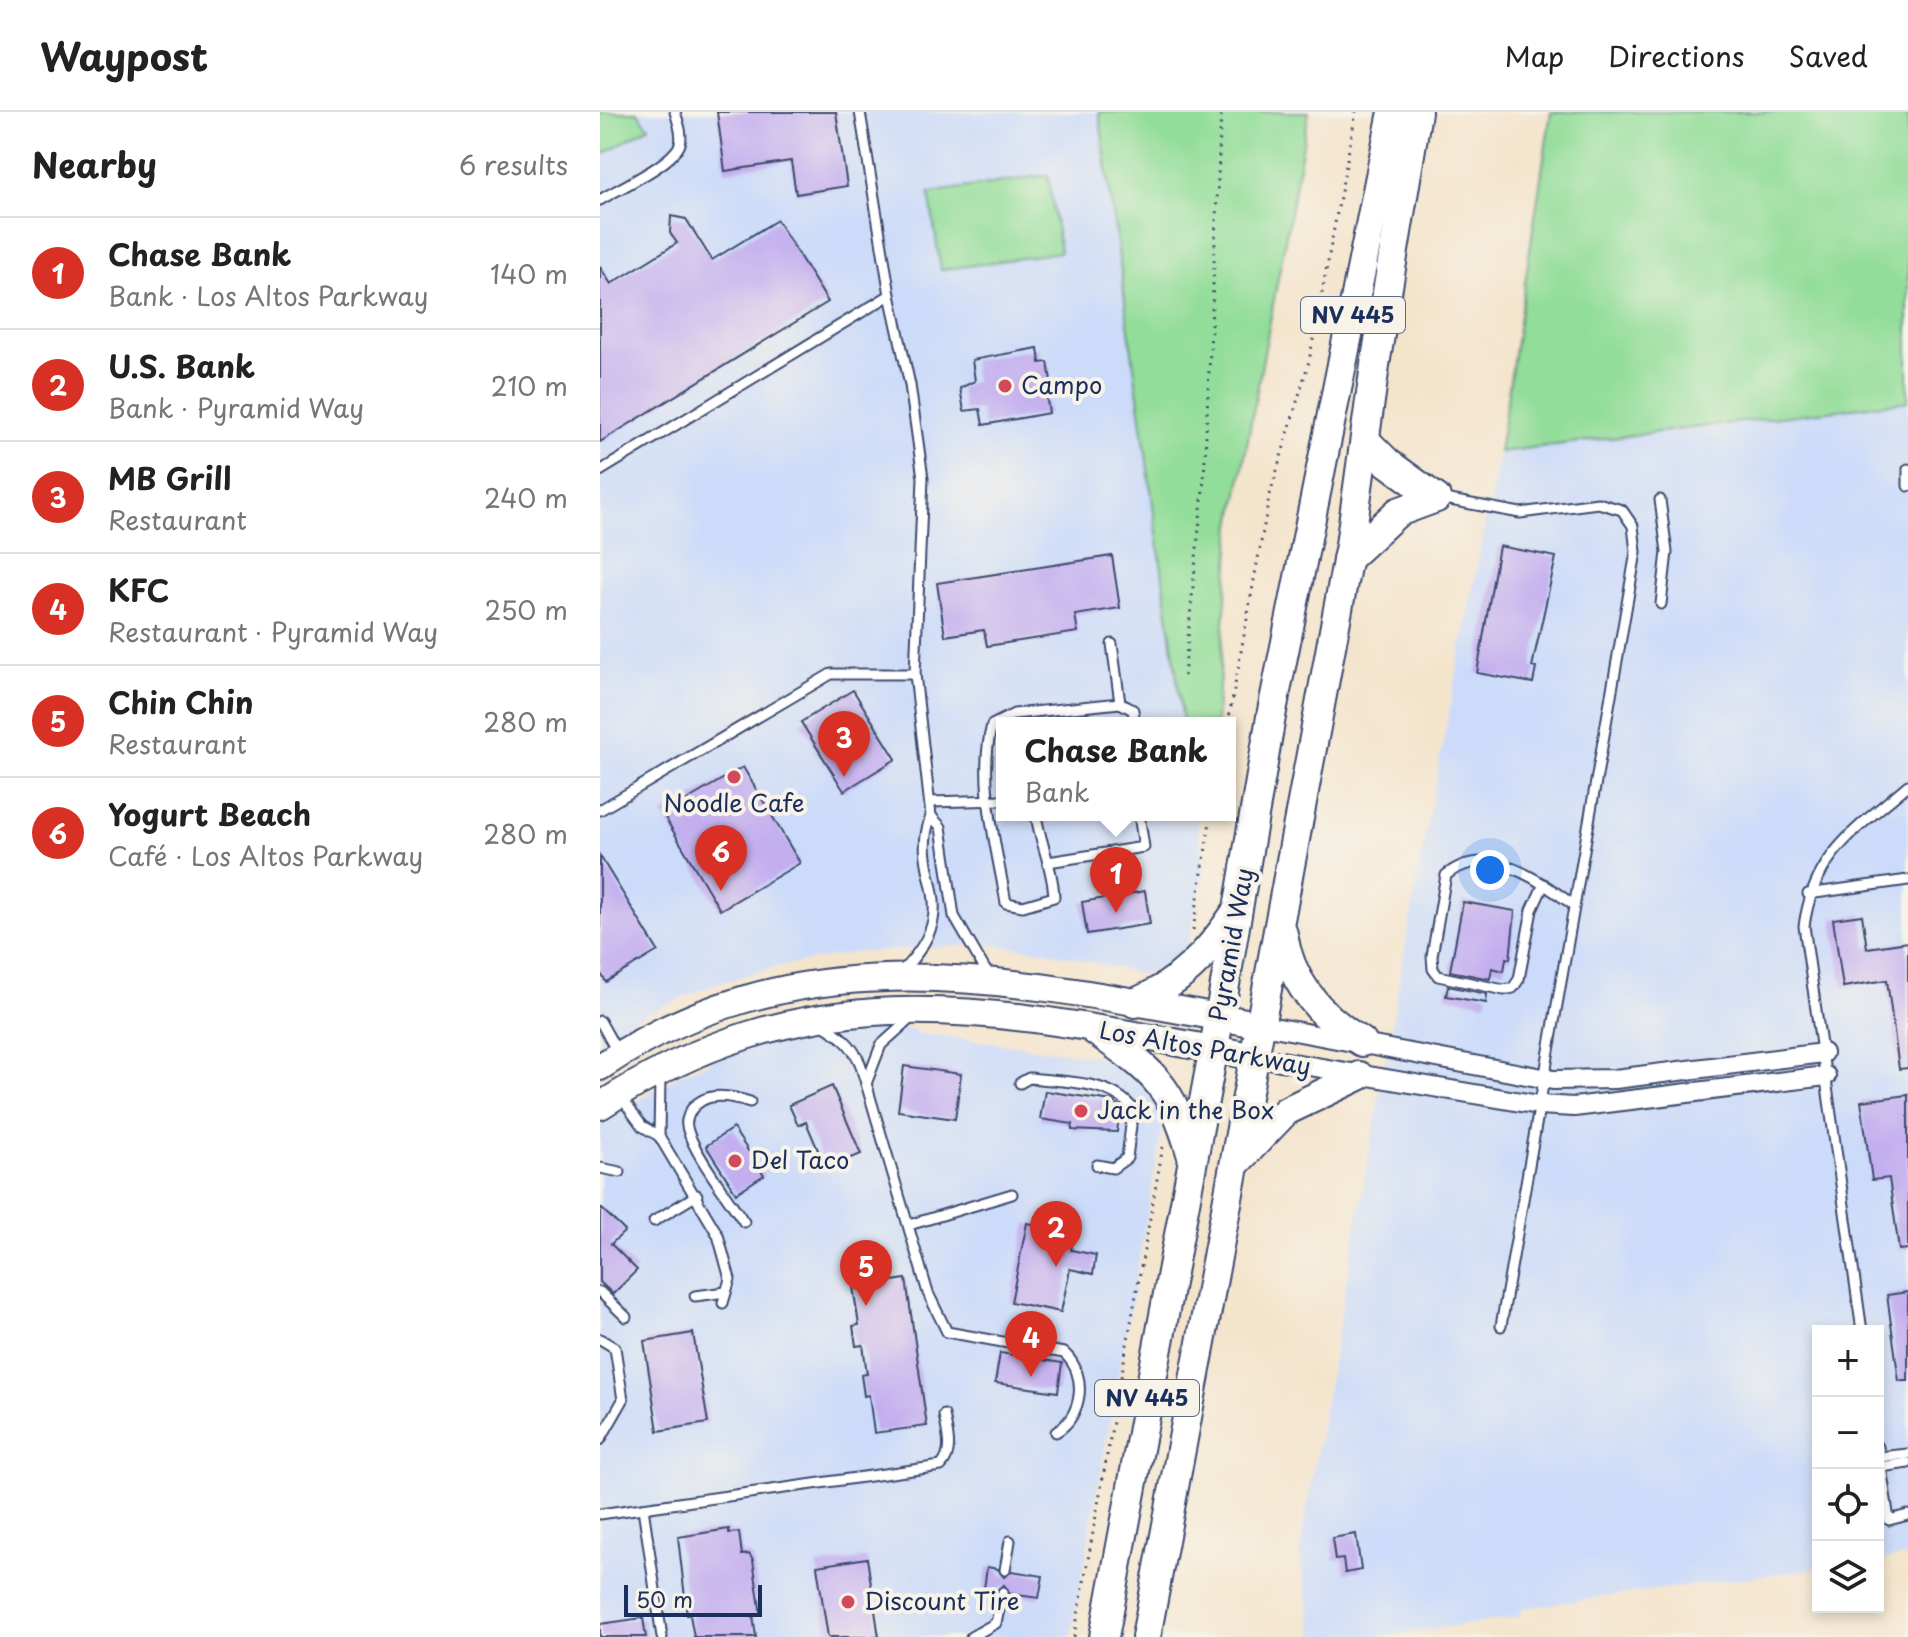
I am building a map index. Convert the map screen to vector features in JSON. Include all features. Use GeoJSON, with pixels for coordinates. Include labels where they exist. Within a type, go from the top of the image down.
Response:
{"type":"FeatureCollection","features":[{"type":"Feature","properties":{"kind":"main road","name":"Pyramid Way"},"geometry":{"type":"LineString","coordinates":[[1104,1637],[1315,490],[1393,112]]}},
{"type":"Feature","properties":{"kind":"main road","name":"Pyramid Way"},"geometry":{"type":"LineString","coordinates":[[1146,1637],[1263,1025],[1347,559],[1417,112]]}},
{"type":"Feature","properties":{"kind":"main road"},"geometry":{"type":"LineString","coordinates":[[1365,440],[1388,463],[1436,498]]}},
{"type":"Feature","properties":{"kind":"main road"},"geometry":{"type":"LineString","coordinates":[[1347,559],[1398,512],[1436,498]]}},
{"type":"Feature","properties":{"kind":"main road"},"geometry":{"type":"LineString","coordinates":[[1135,1003],[1167,988],[1186,972],[1237,911]]}},
{"type":"Feature","properties":{"kind":"main road"},"geometry":{"type":"LineString","coordinates":[[1281,920],[1291,969],[1301,987],[1342,1030],[1362,1042]]}},
{"type":"Feature","properties":{"kind":"main road","name":"Los Altos Parkway"},"geometry":{"type":"LineString","coordinates":[[609,1061],[715,1010],[786,989],[852,978],[898,975],[994,982],[1263,1025]]}},
{"type":"Feature","properties":{"kind":"main road"},"geometry":{"type":"LineString","coordinates":[[606,1096],[626,1070],[643,1058],[760,1009],[786,989]]}},
{"type":"Feature","properties":{"kind":"main road","name":"Los Altos Parkway"},"geometry":{"type":"LineString","coordinates":[[606,1096],[721,1043],[811,1019],[878,1010],[984,1012],[1257,1057]]}},
{"type":"Feature","properties":{"kind":"main road"},"geometry":{"type":"LineString","coordinates":[[1094,1030],[1160,1081],[1176,1109],[1192,1159]]}},
{"type":"Feature","properties":{"kind":"main road"},"geometry":{"type":"LineString","coordinates":[[606,1096],[609,1061]]}},
{"type":"Feature","properties":{"kind":"main road"},"geometry":{"type":"LineString","coordinates":[[1237,1162],[1286,1111],[1359,1076]]}},
{"type":"Feature","properties":{"kind":"street","name":"Los Altos Parkway"},"geometry":{"type":"LineString","coordinates":[[1263,1025],[1543,1079],[1615,1079],[1823,1053]]}},
{"type":"Feature","properties":{"kind":"street","name":"Los Altos Parkway"},"geometry":{"type":"LineString","coordinates":[[1257,1057],[1539,1105],[1613,1104],[1826,1076]]}},
{"type":"Feature","properties":{"kind":"lane"},"geometry":{"type":"LineString","coordinates":[[600,200],[670,158],[680,145],[681,133],[675,112]]}},
{"type":"Feature","properties":{"kind":"lane"},"geometry":{"type":"LineString","coordinates":[[860,112],[890,295],[910,385],[923,478],[915,674],[930,802],[931,816],[925,831],[934,922],[915,958],[898,975]]}},
{"type":"Feature","properties":{"kind":"lane"},"geometry":{"type":"LineString","coordinates":[[600,471],[890,295]]}},
{"type":"Feature","properties":{"kind":"lane"},"geometry":{"type":"LineString","coordinates":[[1908,469],[1908,486]]}},
{"type":"Feature","properties":{"kind":"lane"},"geometry":{"type":"LineString","coordinates":[[1436,498],[1520,513],[1598,503],[1622,510],[1633,526],[1636,552],[1572,904],[1501,1326]]}},
{"type":"Feature","properties":{"kind":"lane"},"geometry":{"type":"LineString","coordinates":[[1660,500],[1667,552],[1661,604]]}},
{"type":"Feature","properties":{"kind":"lane"},"geometry":{"type":"LineString","coordinates":[[1112,644],[1120,703]]}},
{"type":"Feature","properties":{"kind":"lane"},"geometry":{"type":"LineString","coordinates":[[600,810],[831,674],[915,674]]}},
{"type":"Feature","properties":{"kind":"lane"},"geometry":{"type":"LineString","coordinates":[[1008,717],[1120,703],[1133,710],[1134,717]]}},
{"type":"Feature","properties":{"kind":"lane"},"geometry":{"type":"LineString","coordinates":[[996,723],[992,725],[987,745],[990,801],[1006,903],[1023,906],[1054,897],[1038,821]]}},
{"type":"Feature","properties":{"kind":"lane"},"geometry":{"type":"LineString","coordinates":[[1861,1325],[1804,926],[1808,894],[1826,861],[1908,785]]}},
{"type":"Feature","properties":{"kind":"lane"},"geometry":{"type":"LineString","coordinates":[[930,802],[996,800]]}},
{"type":"Feature","properties":{"kind":"lane"},"geometry":{"type":"LineString","coordinates":[[931,816],[941,827],[954,916],[994,982]]}},
{"type":"Feature","properties":{"kind":"lane"},"geometry":{"type":"LineString","coordinates":[[1048,862],[1144,847],[1140,821]]}},
{"type":"Feature","properties":{"kind":"lane"},"geometry":{"type":"LineString","coordinates":[[1544,884],[1532,910],[1519,979],[1513,988],[1504,990],[1438,976],[1433,969],[1432,956],[1446,875],[1471,860],[1522,870],[1544,884],[1572,904]]}},
{"type":"Feature","properties":{"kind":"lane"},"geometry":{"type":"LineString","coordinates":[[1808,894],[1908,880]]}},
{"type":"Feature","properties":{"kind":"lane"},"geometry":{"type":"LineString","coordinates":[[866,1084],[881,1045],[922,1009]]}},
{"type":"Feature","properties":{"kind":"lane"},"geometry":{"type":"LineString","coordinates":[[811,1019],[842,1036],[854,1048],[928,1293],[947,1332],[1064,1353],[1076,1363],[1080,1376],[1076,1412],[1071,1423],[1056,1432]]}},
{"type":"Feature","properties":{"kind":"lane"},"geometry":{"type":"LineString","coordinates":[[600,1021],[609,1061]]}},
{"type":"Feature","properties":{"kind":"lane"},"geometry":{"type":"LineString","coordinates":[[659,1136],[657,1093],[662,1069]]}},
{"type":"Feature","properties":{"kind":"lane"},"geometry":{"type":"LineString","coordinates":[[1020,1083],[1029,1078],[1096,1087],[1122,1094],[1133,1109],[1127,1158],[1113,1168],[1097,1165]]}},
{"type":"Feature","properties":{"kind":"lane"},"geometry":{"type":"LineString","coordinates":[[606,1096],[659,1136],[710,1215],[727,1258],[730,1279],[723,1303]]}},
{"type":"Feature","properties":{"kind":"lane"},"geometry":{"type":"LineString","coordinates":[[744,1222],[690,1139],[686,1122],[693,1106],[707,1097],[733,1097],[750,1102]]}},
{"type":"Feature","properties":{"kind":"lane"},"geometry":{"type":"LineString","coordinates":[[600,1168],[620,1172]]}},
{"type":"Feature","properties":{"kind":"lane"},"geometry":{"type":"LineString","coordinates":[[909,1225],[1012,1194]]}},
{"type":"Feature","properties":{"kind":"lane"},"geometry":{"type":"LineString","coordinates":[[654,1221],[697,1195]]}},
{"type":"Feature","properties":{"kind":"lane"},"geometry":{"type":"LineString","coordinates":[[600,1292],[626,1317]]}},
{"type":"Feature","properties":{"kind":"lane"},"geometry":{"type":"LineString","coordinates":[[695,1296],[726,1292]]}},
{"type":"Feature","properties":{"kind":"lane"},"geometry":{"type":"LineString","coordinates":[[600,1339],[615,1348],[623,1400],[600,1440]]}},
{"type":"Feature","properties":{"kind":"lane"},"geometry":{"type":"LineString","coordinates":[[600,1514],[941,1466],[948,1459],[949,1447],[944,1415]]}},
{"type":"Feature","properties":{"kind":"lane"},"geometry":{"type":"LineString","coordinates":[[1884,1456],[1908,1454]]}},
{"type":"Feature","properties":{"kind":"lane"},"geometry":{"type":"LineString","coordinates":[[1884,1458],[1908,1463]]}},
{"type":"Feature","properties":{"kind":"lane"},"geometry":{"type":"LineString","coordinates":[[1881,1469],[1889,1520],[1908,1515]]}},
{"type":"Feature","properties":{"kind":"lane"},"geometry":{"type":"LineString","coordinates":[[643,1508],[662,1637]]}},
{"type":"Feature","properties":{"kind":"lane"},"geometry":{"type":"LineString","coordinates":[[1005,1570],[1010,1541]]}},
{"type":"Feature","properties":{"kind":"lane"},"geometry":{"type":"LineString","coordinates":[[971,1637],[996,1623],[1003,1592]]}},
{"type":"Feature","properties":{"kind":"path"},"geometry":{"type":"LineString","coordinates":[[1184,676],[1204,479],[1221,112]]}},
{"type":"Feature","properties":{"kind":"path"},"geometry":{"type":"LineString","coordinates":[[1229,717],[1269,498],[1309,361],[1356,112]]}},
{"type":"Feature","properties":{"kind":"path"},"geometry":{"type":"LineString","coordinates":[[1193,934],[1210,821]]}},
{"type":"Feature","properties":{"kind":"path"},"geometry":{"type":"LineString","coordinates":[[1074,1637],[1165,1134]]}},
{"type":"Feature","properties":{"kind":"shaded area"},"geometry":{"type":"Polygon","coordinates":[[[600,112],[1099,112],[1182,717],[996,717],[996,821],[1197,821],[1204,871],[1188,945],[1176,962],[1144,975],[1046,951],[986,944],[852,953],[775,967],[715,984],[636,1018],[600,1042],[600,112]]]}},
{"type":"Feature","properties":{"kind":"shaded area"},"geometry":{"type":"Polygon","coordinates":[[[1908,401],[1908,1556],[1884,1559],[1884,1325],[1812,1325],[1812,1569],[1522,1608],[1521,1617],[1377,1637],[1314,1637],[1299,1553],[1423,846],[1499,452],[1908,401]]]}},
{"type":"Feature","properties":{"kind":"shaded area"},"geometry":{"type":"Polygon","coordinates":[[[850,1025],[896,1025],[918,1033],[1111,1058],[1134,1069],[1165,1115],[1071,1637],[600,1637],[600,1123],[680,1075],[729,1053],[784,1037],[850,1025]]]}},
{"type":"Feature","properties":{"kind":"green space"},"geometry":{"type":"Polygon","coordinates":[[[600,112],[637,112],[649,127],[600,156],[600,112]]]}},
{"type":"Feature","properties":{"kind":"green space"},"geometry":{"type":"Polygon","coordinates":[[[1099,112],[1309,112],[1232,525],[1216,717],[1182,717],[1099,112]]]}},
{"type":"Feature","properties":{"kind":"green space"},"geometry":{"type":"Polygon","coordinates":[[[1551,112],[1908,112],[1908,401],[1499,452],[1551,112]]]}},
{"type":"Feature","properties":{"kind":"green space"},"geometry":{"type":"Polygon","coordinates":[[[1048,175],[1060,252],[941,270],[929,193],[1048,175]]]}},
{"type":"Feature","properties":{"kind":"building"},"geometry":{"type":"Polygon","coordinates":[[[717,112],[836,112],[847,186],[796,194],[791,161],[725,171],[717,112]]]}},
{"type":"Feature","properties":{"kind":"building"},"geometry":{"type":"Polygon","coordinates":[[[671,216],[686,219],[712,260],[777,220],[828,302],[600,442],[600,267],[611,284],[677,243],[670,233],[671,216]]]}},
{"type":"Feature","properties":{"kind":"building","name":"Campo"},"geometry":{"type":"Polygon","coordinates":[[[1038,348],[1040,363],[1048,362],[1051,381],[1044,382],[1049,413],[983,425],[980,409],[964,411],[960,388],[975,381],[972,360],[1038,348]]]}},
{"type":"Feature","properties":{"kind":"building"},"geometry":{"type":"Polygon","coordinates":[[[1499,546],[1556,557],[1532,667],[1536,668],[1533,683],[1477,673],[1499,546]]]}},
{"type":"Feature","properties":{"kind":"building"},"geometry":{"type":"Polygon","coordinates":[[[1112,556],[1120,608],[1075,615],[1078,632],[987,646],[984,630],[945,636],[937,583],[1112,556]]]}},
{"type":"Feature","properties":{"kind":"building"},"geometry":{"type":"Polygon","coordinates":[[[853,690],[896,759],[844,791],[801,722],[853,690]]]}},
{"type":"Feature","properties":{"kind":"building"},"geometry":{"type":"Polygon","coordinates":[[[743,767],[800,863],[720,910],[663,814],[743,767]]]}},
{"type":"Feature","properties":{"kind":"building"},"geometry":{"type":"Polygon","coordinates":[[[600,856],[658,951],[606,982],[600,972],[600,856]]]}},
{"type":"Feature","properties":{"kind":"building"},"geometry":{"type":"Polygon","coordinates":[[[1145,891],[1150,924],[1087,934],[1082,902],[1145,891]]]}},
{"type":"Feature","properties":{"kind":"building"},"geometry":{"type":"Polygon","coordinates":[[[1463,902],[1515,911],[1510,959],[1506,958],[1504,971],[1492,968],[1490,979],[1450,971],[1463,902]]]}},
{"type":"Feature","properties":{"kind":"building"},"geometry":{"type":"Polygon","coordinates":[[[1862,915],[1867,948],[1908,942],[1908,1068],[1899,1069],[1887,980],[1843,987],[1833,919],[1862,915]]]}},
{"type":"Feature","properties":{"kind":"building"},"geometry":{"type":"Polygon","coordinates":[[[1448,986],[1487,994],[1486,1003],[1446,996],[1448,986]]]}},
{"type":"Feature","properties":{"kind":"building"},"geometry":{"type":"Polygon","coordinates":[[[904,1066],[961,1074],[955,1119],[898,1111],[904,1066]]]}},
{"type":"Feature","properties":{"kind":"building"},"geometry":{"type":"Polygon","coordinates":[[[832,1086],[861,1154],[826,1169],[806,1122],[798,1125],[789,1105],[832,1086]]]}},
{"type":"Feature","properties":{"kind":"building","name":"Jack in the Box"},"geometry":{"type":"Polygon","coordinates":[[[1045,1091],[1112,1101],[1120,1107],[1117,1132],[1072,1130],[1073,1124],[1040,1119],[1045,1091]]]}},
{"type":"Feature","properties":{"kind":"building"},"geometry":{"type":"Polygon","coordinates":[[[1908,1095],[1908,1249],[1899,1250],[1889,1178],[1872,1180],[1861,1101],[1908,1095]]]}},
{"type":"Feature","properties":{"kind":"building","name":"Del Taco"},"geometry":{"type":"Polygon","coordinates":[[[733,1128],[764,1175],[736,1193],[706,1146],[733,1128]]]}},
{"type":"Feature","properties":{"kind":"building"},"geometry":{"type":"Polygon","coordinates":[[[600,1207],[625,1231],[611,1244],[637,1270],[613,1294],[600,1282],[600,1207]]]}},
{"type":"Feature","properties":{"kind":"building"},"geometry":{"type":"Polygon","coordinates":[[[1027,1223],[1075,1232],[1071,1250],[1096,1255],[1093,1274],[1070,1269],[1061,1312],[1011,1302],[1027,1223]]]}},
{"type":"Feature","properties":{"kind":"building"},"geometry":{"type":"Polygon","coordinates":[[[906,1279],[927,1426],[874,1433],[869,1395],[864,1396],[861,1375],[867,1374],[863,1345],[856,1346],[853,1326],[859,1325],[853,1287],[906,1279]]]}},
{"type":"Feature","properties":{"kind":"building"},"geometry":{"type":"Polygon","coordinates":[[[1908,1292],[1908,1381],[1899,1381],[1887,1295],[1908,1292]]]}},
{"type":"Feature","properties":{"kind":"building"},"geometry":{"type":"Polygon","coordinates":[[[693,1333],[708,1423],[658,1431],[644,1341],[693,1333]]]}},
{"type":"Feature","properties":{"kind":"building"},"geometry":{"type":"Polygon","coordinates":[[[1000,1353],[1062,1363],[1058,1392],[995,1383],[1000,1353]]]}},
{"type":"Feature","properties":{"kind":"building"},"geometry":{"type":"Polygon","coordinates":[[[729,1529],[729,1533],[739,1532],[742,1555],[749,1554],[753,1560],[760,1608],[760,1614],[753,1615],[756,1637],[694,1637],[690,1615],[687,1615],[678,1537],[729,1529]]]}},
{"type":"Feature","properties":{"kind":"building"},"geometry":{"type":"Polygon","coordinates":[[[1356,1534],[1361,1570],[1345,1573],[1343,1559],[1335,1560],[1332,1538],[1356,1534]]]}},
{"type":"Feature","properties":{"kind":"building","name":"Discount Tire"},"geometry":{"type":"Polygon","coordinates":[[[867,1558],[879,1637],[828,1637],[817,1566],[867,1558]]]}},
{"type":"Feature","properties":{"kind":"building"},"geometry":{"type":"Polygon","coordinates":[[[987,1567],[998,1569],[1004,1577],[1012,1571],[1043,1576],[1039,1598],[1010,1594],[1004,1585],[996,1591],[984,1589],[987,1567]]]}},
{"type":"Feature","properties":{"kind":"building"},"geometry":{"type":"Polygon","coordinates":[[[643,1618],[646,1637],[600,1637],[600,1624],[643,1618]]]}},
{"type":"Feature","properties":{"kind":"place","name":"Campo"},"geometry":{"type":"Point","coordinates":[1005,386]}},
{"type":"Feature","properties":{"kind":"place","name":"Noodle Cafe"},"geometry":{"type":"Point","coordinates":[734,777]}},
{"type":"Feature","properties":{"kind":"place","name":"MB Grill"},"geometry":{"type":"Point","coordinates":[844,777]}},
{"type":"Feature","properties":{"kind":"place","name":"Yogurt Beach"},"geometry":{"type":"Point","coordinates":[721,891]}},
{"type":"Feature","properties":{"kind":"place","name":"Chase Bank"},"geometry":{"type":"Point","coordinates":[1116,913]}},
{"type":"Feature","properties":{"kind":"place","name":"Jack in the Box"},"geometry":{"type":"Point","coordinates":[1081,1111]}},
{"type":"Feature","properties":{"kind":"place","name":"Del Taco"},"geometry":{"type":"Point","coordinates":[735,1161]}},
{"type":"Feature","properties":{"kind":"place","name":"U.S. Bank"},"geometry":{"type":"Point","coordinates":[1056,1267]}},
{"type":"Feature","properties":{"kind":"place","name":"Chin Chin"},"geometry":{"type":"Point","coordinates":[866,1306]}},
{"type":"Feature","properties":{"kind":"place","name":"KFC"},"geometry":{"type":"Point","coordinates":[1031,1377]}},
{"type":"Feature","properties":{"kind":"place","name":"Discount Tire"},"geometry":{"type":"Point","coordinates":[848,1602]}}]}
